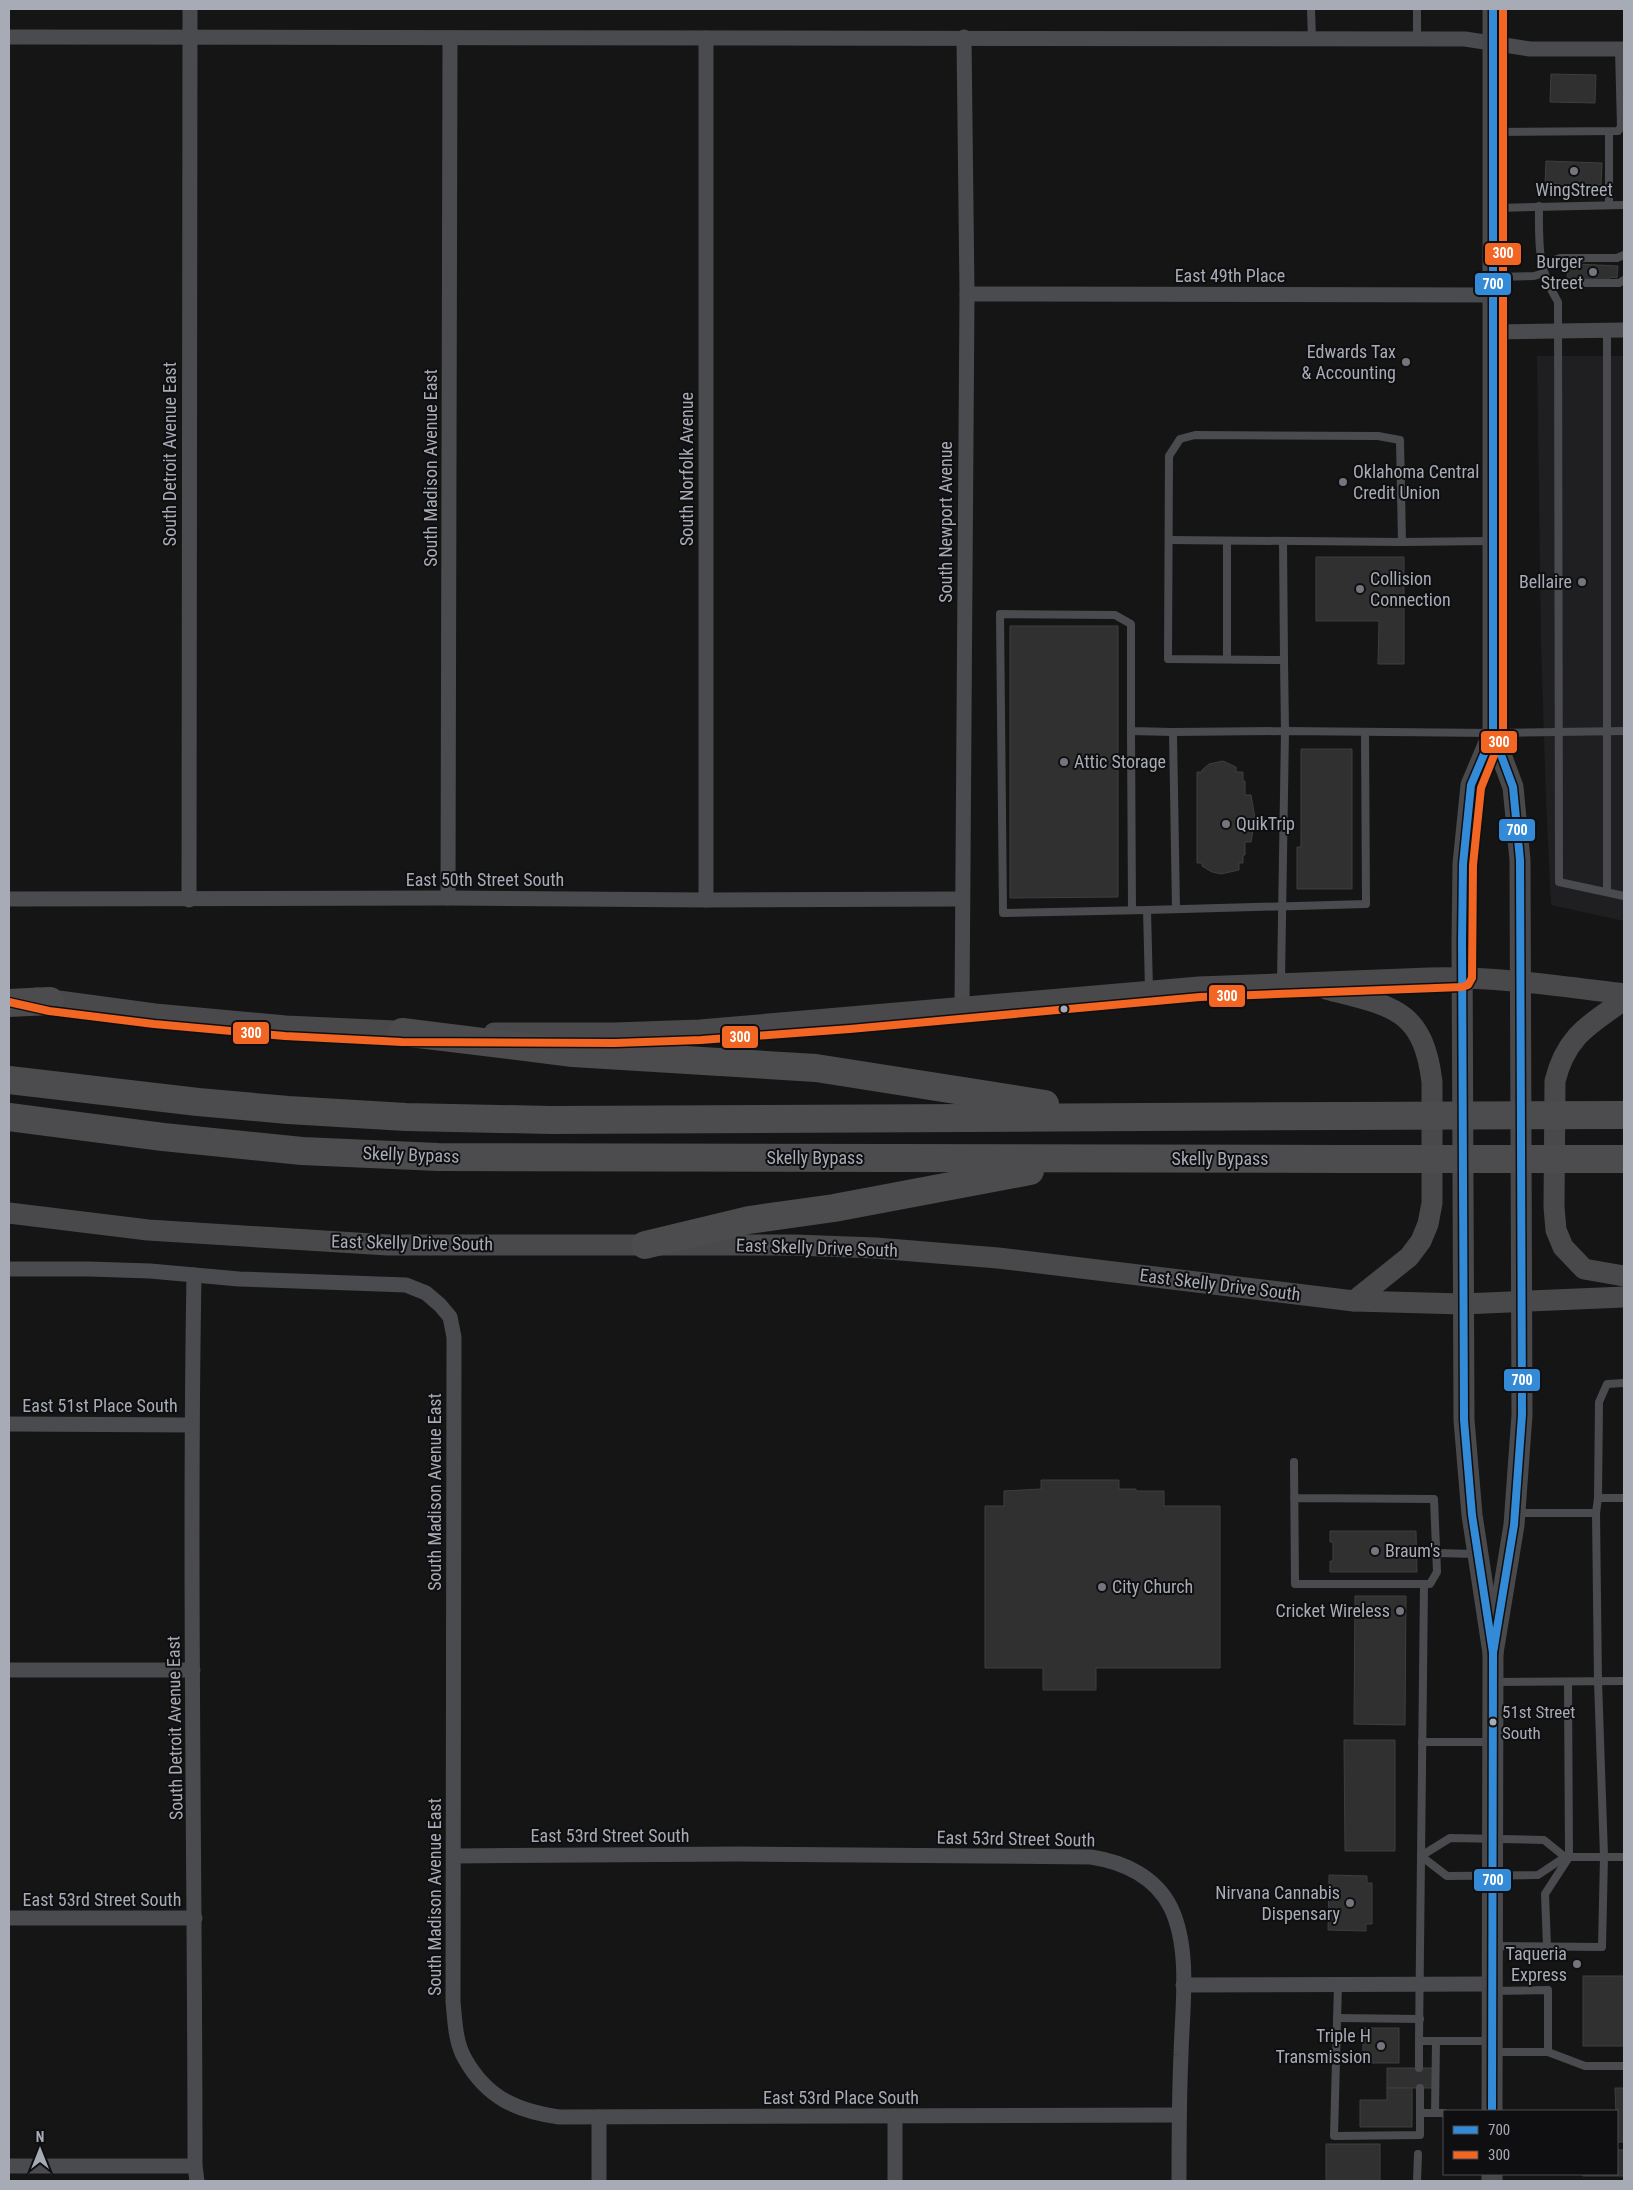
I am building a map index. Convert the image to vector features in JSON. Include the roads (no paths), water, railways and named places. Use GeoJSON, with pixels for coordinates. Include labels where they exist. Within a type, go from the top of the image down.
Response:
{"type":"FeatureCollection","features":[{"type":"Feature","properties":{"kind":"highway"},"geometry":{"type":"LineString","coordinates":[[9,1003],[50,1001]]}},
{"type":"Feature","properties":{"kind":"highway"},"geometry":{"type":"LineString","coordinates":[[402,1032],[573,1053],[816,1068],[1126,1117]]}},
{"type":"Feature","properties":{"kind":"highway"},"geometry":{"type":"LineString","coordinates":[[9,1080],[206,1103],[406,1117],[551,1120],[1624,1115]]}},
{"type":"Feature","properties":{"kind":"highway","name":"Skelly Bypass"},"geometry":{"type":"LineString","coordinates":[[9,1117],[163,1137],[302,1151],[438,1157],[1624,1159]]}},
{"type":"Feature","properties":{"kind":"highway"},"geometry":{"type":"LineString","coordinates":[[645,1245],[749,1220],[834,1208],[1093,1159]]}},
{"type":"Feature","properties":{"kind":"main road"},"geometry":{"type":"LineString","coordinates":[[1492,2110],[1493,1654],[1515,1513],[1522,1415],[1522,982],[1520,860],[1514,787],[1493,733],[1493,9]]}},
{"type":"Feature","properties":{"kind":"main road"},"geometry":{"type":"LineString","coordinates":[[1493,733],[1471,784],[1463,864],[1462,977],[1464,1420],[1472,1515],[1493,1654]]}},
{"type":"Feature","properties":{"kind":"main road"},"geometry":{"type":"LineString","coordinates":[[9,992],[50,1001],[155,1014],[286,1026],[402,1032],[615,1033],[700,1030],[962,1007],[1281,983],[1462,977],[1624,994]]}},
{"type":"Feature","properties":{"kind":"main road"},"geometry":{"type":"LineString","coordinates":[[1307,983],[1379,1003],[1400,1013],[1417,1030],[1430,1062],[1432,1082],[1432,1194],[1428,1224],[1421,1241],[1409,1258],[1354,1301]]}},
{"type":"Feature","properties":{"kind":"main road"},"geometry":{"type":"LineString","coordinates":[[1624,1000],[1579,1033],[1560,1062],[1555,1081],[1554,1197],[1556,1230],[1563,1246],[1574,1261],[1584,1269],[1624,1276]]}},
{"type":"Feature","properties":{"kind":"main road","name":"East Skelly Drive South"},"geometry":{"type":"LineString","coordinates":[[9,1213],[148,1230],[388,1245],[795,1245],[876,1248],[998,1258],[1354,1301],[1463,1304],[1624,1297]]}},
{"type":"Feature","properties":{"kind":"street","name":"South Detroit Avenue East"},"geometry":{"type":"LineString","coordinates":[[189,900],[190,9]]}},
{"type":"Feature","properties":{"kind":"street"},"geometry":{"type":"LineString","coordinates":[[9,36],[1465,39],[1530,49],[1622,49]]}},
{"type":"Feature","properties":{"kind":"street","name":"South Newport Avenue"},"geometry":{"type":"LineString","coordinates":[[962,1007],[967,294],[964,37]]}},
{"type":"Feature","properties":{"kind":"street","name":"South Madison Avenue East"},"geometry":{"type":"LineString","coordinates":[[448,898],[450,38]]}},
{"type":"Feature","properties":{"kind":"street","name":"South Norfolk Avenue"},"geometry":{"type":"LineString","coordinates":[[706,38],[706,900]]}},
{"type":"Feature","properties":{"kind":"street","name":"East 49th Place"},"geometry":{"type":"LineString","coordinates":[[967,294],[1493,286]]}},
{"type":"Feature","properties":{"kind":"street"},"geometry":{"type":"LineString","coordinates":[[1493,332],[1624,330]]}},
{"type":"Feature","properties":{"kind":"street","name":"East 50th Street South"},"geometry":{"type":"LineString","coordinates":[[9,899],[962,900]]}},
{"type":"Feature","properties":{"kind":"street","name":"South Madison Avenue East"},"geometry":{"type":"LineString","coordinates":[[9,1269],[89,1269],[406,1285],[426,1293],[450,1317],[454,1337],[453,2002],[456,2031],[464,2058],[483,2083],[505,2103]]}},
{"type":"Feature","properties":{"kind":"street","name":"South Detroit Avenue East"},"geometry":{"type":"LineString","coordinates":[[194,1275],[192,1425],[196,2174]]}},
{"type":"Feature","properties":{"kind":"street","name":"East 51st Place South"},"geometry":{"type":"LineString","coordinates":[[9,1424],[192,1425]]}},
{"type":"Feature","properties":{"kind":"street"},"geometry":{"type":"LineString","coordinates":[[9,1670],[193,1670]]}},
{"type":"Feature","properties":{"kind":"street","name":"East 53rd Street South"},"geometry":{"type":"LineString","coordinates":[[454,1856],[741,1854],[1091,1857],[1110,1860],[1133,1869],[1150,1881],[1171,1908],[1178,1927],[1182,1948],[1179,2181]]}},
{"type":"Feature","properties":{"kind":"street","name":"East 53rd Street South"},"geometry":{"type":"LineString","coordinates":[[9,1918],[195,1918]]}},
{"type":"Feature","properties":{"kind":"street"},"geometry":{"type":"LineString","coordinates":[[1183,1985],[1420,1984],[1491,1988]]}},
{"type":"Feature","properties":{"kind":"street","name":"East 53rd Place South"},"geometry":{"type":"LineString","coordinates":[[505,2103],[542,2115],[559,2117],[1179,2115]]}},
{"type":"Feature","properties":{"kind":"street"},"geometry":{"type":"LineString","coordinates":[[895,2116],[895,2181]]}},
{"type":"Feature","properties":{"kind":"street"},"geometry":{"type":"LineString","coordinates":[[599,2117],[599,2181]]}},
{"type":"Feature","properties":{"kind":"street"},"geometry":{"type":"LineString","coordinates":[[9,2166],[196,2174]]}},
{"type":"Feature","properties":{"kind":"lane"},"geometry":{"type":"LineString","coordinates":[[1311,9],[1312,39]]}},
{"type":"Feature","properties":{"kind":"lane"},"geometry":{"type":"LineString","coordinates":[[1417,9],[1417,40]]}},
{"type":"Feature","properties":{"kind":"lane"},"geometry":{"type":"LineString","coordinates":[[1493,132],[1618,131],[1621,128],[1622,49]]}},
{"type":"Feature","properties":{"kind":"lane"},"geometry":{"type":"LineString","coordinates":[[1609,132],[1609,205]]}},
{"type":"Feature","properties":{"kind":"lane"},"geometry":{"type":"LineString","coordinates":[[1493,208],[1624,205]]}},
{"type":"Feature","properties":{"kind":"lane"},"geometry":{"type":"LineString","coordinates":[[1539,206],[1539,255],[1547,283],[1558,302],[1560,882],[1624,896]]}},
{"type":"Feature","properties":{"kind":"lane"},"geometry":{"type":"LineString","coordinates":[[1542,265],[1560,258],[1617,258],[1624,255]]}},
{"type":"Feature","properties":{"kind":"lane"},"geometry":{"type":"LineString","coordinates":[[1493,286],[1544,273]]}},
{"type":"Feature","properties":{"kind":"lane"},"geometry":{"type":"LineString","coordinates":[[1547,283],[1619,283],[1624,280]]}},
{"type":"Feature","properties":{"kind":"lane"},"geometry":{"type":"LineString","coordinates":[[1607,331],[1607,892]]}},
{"type":"Feature","properties":{"kind":"lane"},"geometry":{"type":"LineString","coordinates":[[1284,660],[1227,658],[1168,659],[1169,456],[1180,439],[1196,435],[1368,436],[1400,440],[1402,542]]}},
{"type":"Feature","properties":{"kind":"lane"},"geometry":{"type":"LineString","coordinates":[[1169,540],[1493,541]]}},
{"type":"Feature","properties":{"kind":"lane"},"geometry":{"type":"LineString","coordinates":[[1226,540],[1227,658]]}},
{"type":"Feature","properties":{"kind":"lane"},"geometry":{"type":"LineString","coordinates":[[1281,983],[1285,731],[1283,541]]}},
{"type":"Feature","properties":{"kind":"lane"},"geometry":{"type":"LineString","coordinates":[[1132,910],[1131,624],[1115,615],[1000,614],[1003,913],[1176,910],[1366,904],[1365,732]]}},
{"type":"Feature","properties":{"kind":"lane"},"geometry":{"type":"LineString","coordinates":[[1131,731],[1493,733],[1624,731]]}},
{"type":"Feature","properties":{"kind":"lane"},"geometry":{"type":"LineString","coordinates":[[1173,732],[1176,910]]}},
{"type":"Feature","properties":{"kind":"lane"},"geometry":{"type":"LineString","coordinates":[[1147,910],[1150,992]]}},
{"type":"Feature","properties":{"kind":"lane"},"geometry":{"type":"LineString","coordinates":[[1492,1946],[1602,1947],[1604,1856],[1598,1681],[1596,1513],[1598,1498],[1599,1402],[1607,1384],[1624,1383]]}},
{"type":"Feature","properties":{"kind":"lane"},"geometry":{"type":"LineString","coordinates":[[1294,1462],[1294,1498],[1295,1584],[1430,1584],[1437,1572],[1434,1499],[1294,1498]]}},
{"type":"Feature","properties":{"kind":"lane"},"geometry":{"type":"LineString","coordinates":[[1598,1498],[1624,1498]]}},
{"type":"Feature","properties":{"kind":"lane"},"geometry":{"type":"LineString","coordinates":[[1515,1513],[1596,1513]]}},
{"type":"Feature","properties":{"kind":"lane"},"geometry":{"type":"LineString","coordinates":[[1436,1553],[1478,1554]]}},
{"type":"Feature","properties":{"kind":"lane"},"geometry":{"type":"LineString","coordinates":[[1419,2068],[1424,1584]]}},
{"type":"Feature","properties":{"kind":"lane"},"geometry":{"type":"LineString","coordinates":[[1492,1682],[1624,1681]]}},
{"type":"Feature","properties":{"kind":"lane"},"geometry":{"type":"LineString","coordinates":[[1547,1946],[1545,1894],[1567,1857],[1568,1682]]}},
{"type":"Feature","properties":{"kind":"lane"},"geometry":{"type":"LineString","coordinates":[[1422,1742],[1492,1742]]}},
{"type":"Feature","properties":{"kind":"lane"},"geometry":{"type":"LineString","coordinates":[[1421,1856],[1450,1838],[1544,1840],[1567,1857]]}},
{"type":"Feature","properties":{"kind":"lane"},"geometry":{"type":"LineString","coordinates":[[1421,1856],[1447,1876],[1538,1875],[1567,1857],[1624,1856]]}},
{"type":"Feature","properties":{"kind":"lane"},"geometry":{"type":"LineString","coordinates":[[1338,1984],[1334,2136],[1420,2135],[1420,2088]]}},
{"type":"Feature","properties":{"kind":"lane"},"geometry":{"type":"LineString","coordinates":[[1491,1988],[1548,1990],[1548,2052]]}},
{"type":"Feature","properties":{"kind":"lane"},"geometry":{"type":"LineString","coordinates":[[1337,2018],[1420,2019]]}},
{"type":"Feature","properties":{"kind":"lane"},"geometry":{"type":"LineString","coordinates":[[1419,2041],[1548,2052],[1584,2066],[1624,2066]]}},
{"type":"Feature","properties":{"kind":"lane"},"geometry":{"type":"LineString","coordinates":[[1435,2113],[1436,2041]]}},
{"type":"Feature","properties":{"kind":"lane"},"geometry":{"type":"LineString","coordinates":[[1420,2113],[1443,2113]]}},
{"type":"Feature","properties":{"kind":"lane"},"geometry":{"type":"LineString","coordinates":[[1417,2181],[1418,2154]]}},
{"type":"Feature","properties":{"kind":"place","name":"WingStreet"},"geometry":{"type":"Point","coordinates":[1574,171]}},
{"type":"Feature","properties":{"kind":"place","name":"Burger Street"},"geometry":{"type":"Point","coordinates":[1593,272]}},
{"type":"Feature","properties":{"kind":"place","name":"Edwards Tax & Accounting"},"geometry":{"type":"Point","coordinates":[1406,362]}},
{"type":"Feature","properties":{"kind":"place","name":"Oklahoma Central Credit Union"},"geometry":{"type":"Point","coordinates":[1343,482]}},
{"type":"Feature","properties":{"kind":"place","name":"Bellaire"},"geometry":{"type":"Point","coordinates":[1582,582]}},
{"type":"Feature","properties":{"kind":"place","name":"Collision Connection"},"geometry":{"type":"Point","coordinates":[1360,589]}},
{"type":"Feature","properties":{"kind":"place","name":"Attic Storage"},"geometry":{"type":"Point","coordinates":[1064,762]}},
{"type":"Feature","properties":{"kind":"place","name":"QuikTrip"},"geometry":{"type":"Point","coordinates":[1226,824]}},
{"type":"Feature","properties":{"kind":"place","name":"Braum's"},"geometry":{"type":"Point","coordinates":[1375,1551]}},
{"type":"Feature","properties":{"kind":"place","name":"City Church"},"geometry":{"type":"Point","coordinates":[1102,1587]}},
{"type":"Feature","properties":{"kind":"place","name":"Cricket Wireless"},"geometry":{"type":"Point","coordinates":[1400,1611]}},
{"type":"Feature","properties":{"kind":"place","name":"51st Street South"},"geometry":{"type":"Point","coordinates":[1493,1722]}},
{"type":"Feature","properties":{"kind":"place","name":"Nirvana Cannabis Dispensary"},"geometry":{"type":"Point","coordinates":[1350,1903]}},
{"type":"Feature","properties":{"kind":"place","name":"Taqueria Express"},"geometry":{"type":"Point","coordinates":[1577,1964]}},
{"type":"Feature","properties":{"kind":"place","name":"Triple H Transmission"},"geometry":{"type":"Point","coordinates":[1381,2046]}}]}
